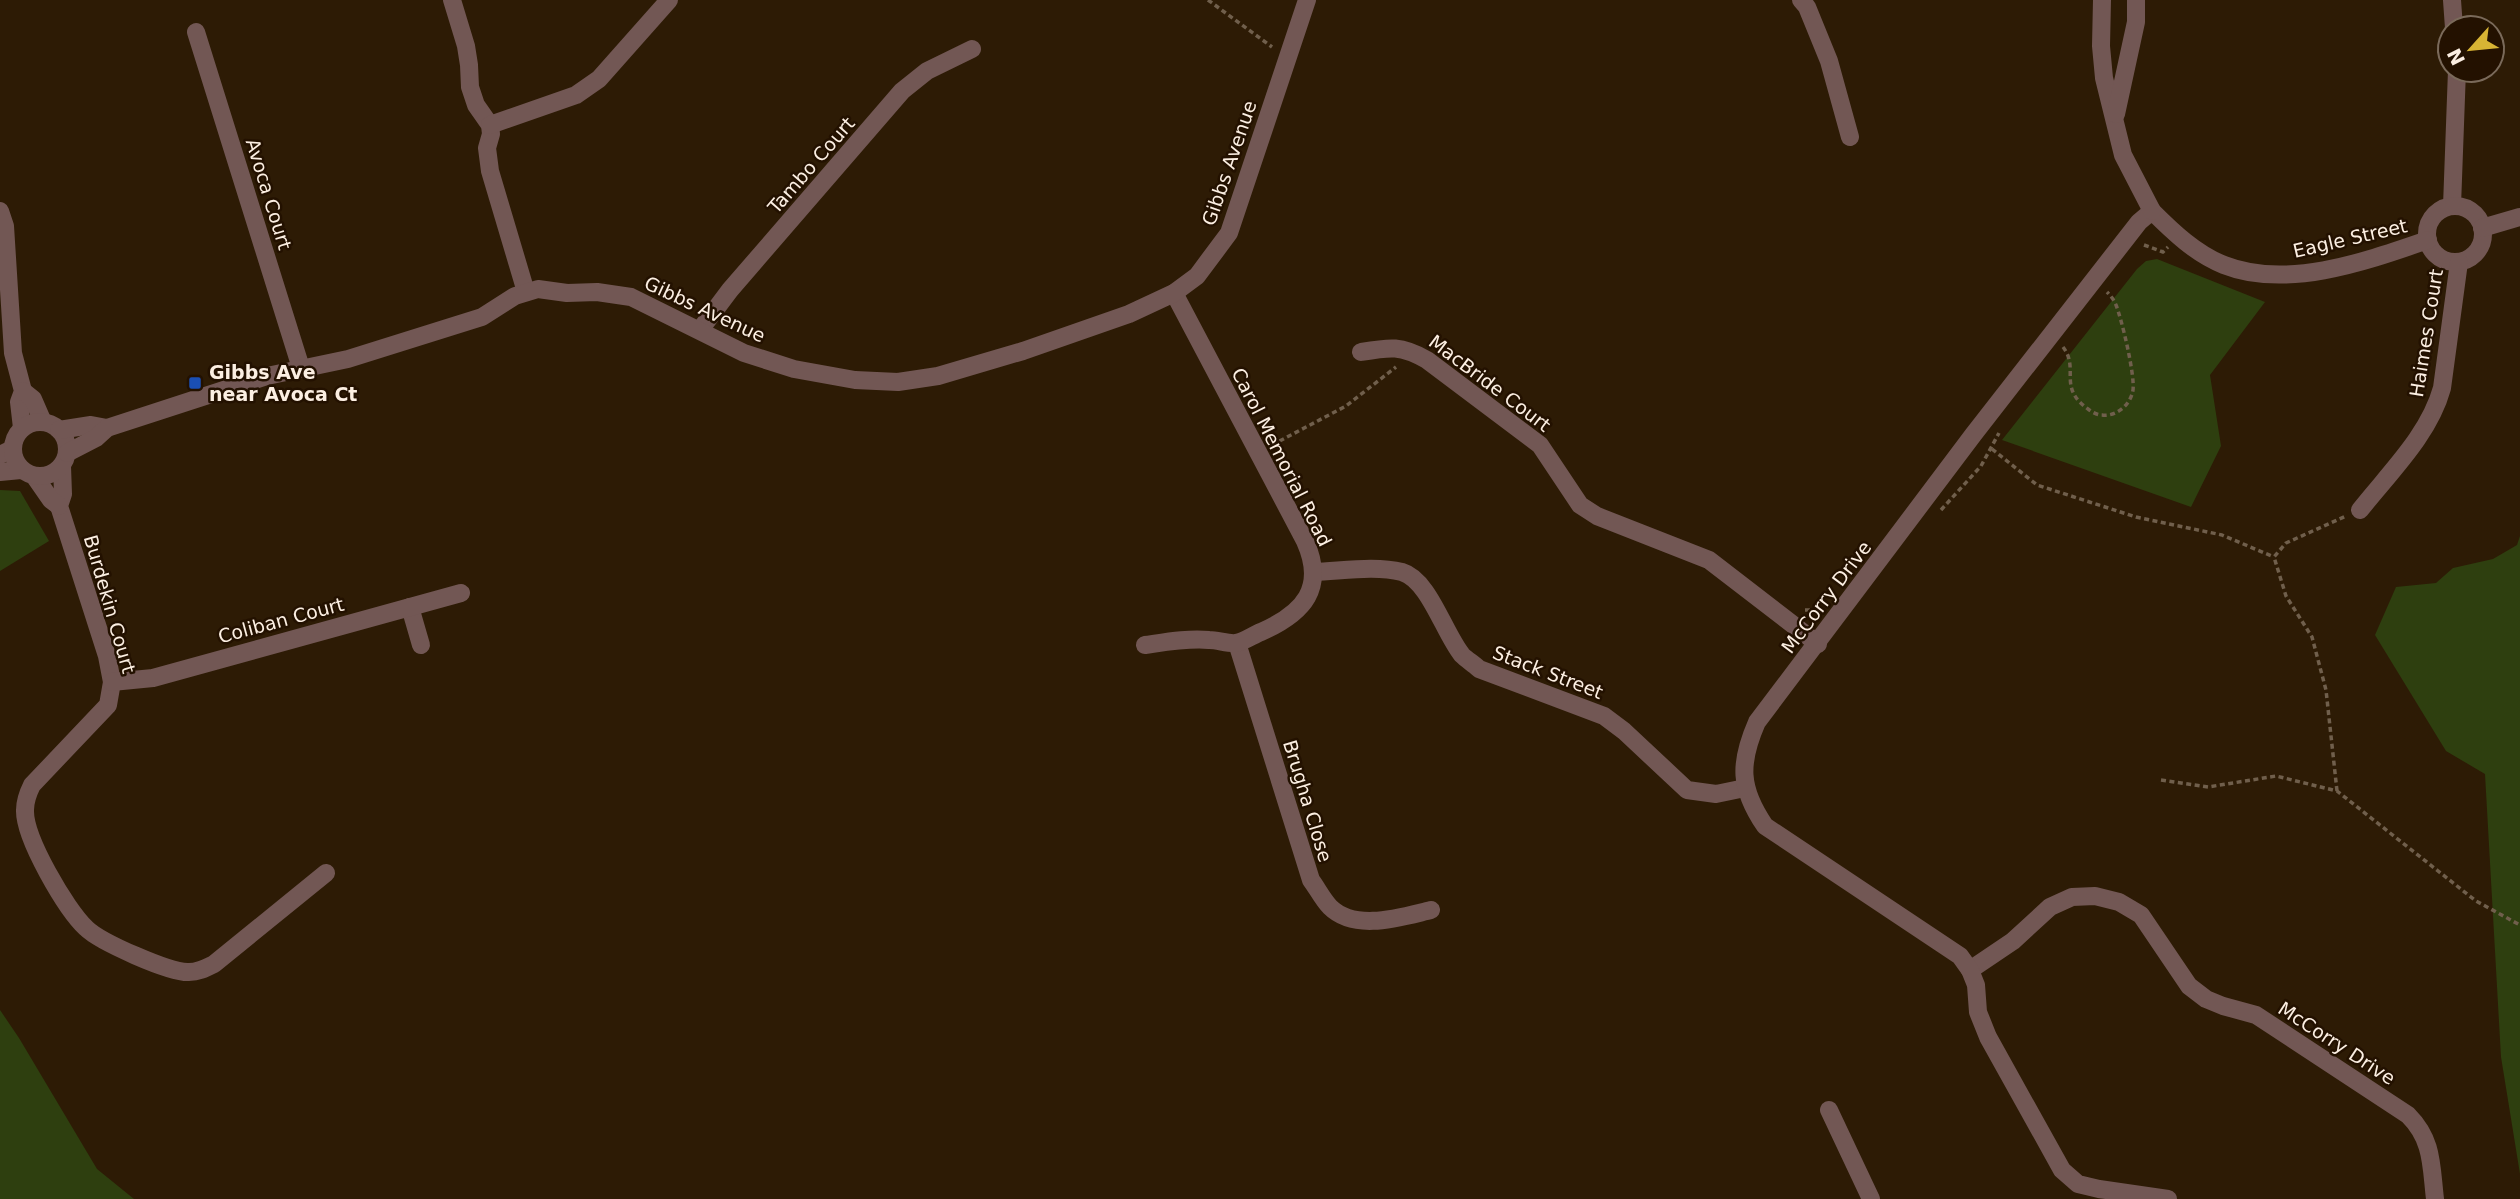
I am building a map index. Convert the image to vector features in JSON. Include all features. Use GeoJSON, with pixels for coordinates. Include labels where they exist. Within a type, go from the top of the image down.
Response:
{"type":"FeatureCollection","features":[{"type":"Feature","properties":{"kind":"street"},"geometry":{"type":"LineString","coordinates":[[452,0],[466,46],[470,87],[476,105],[490,125],[491,134],[487,148],[490,171],[526,292]]}},
{"type":"Feature","properties":{"kind":"street"},"geometry":{"type":"LineString","coordinates":[[490,125],[576,95],[599,79],[669,0]]}},
{"type":"Feature","properties":{"kind":"street","name":"Gibbs Avenue"},"geometry":{"type":"LineString","coordinates":[[64,459],[107,428],[267,376],[348,359],[482,317],[516,296],[538,289],[631,297],[744,353],[794,369],[855,380],[898,382],[938,376],[1023,351],[1129,314],[1174,293],[1197,276],[1229,233],[1307,0]]}},
{"type":"Feature","properties":{"kind":"street","name":"Eagle Street"},"geometry":{"type":"LineString","coordinates":[[2102,0],[2103,67],[2123,155],[2151,211],[2177,236],[2224,265],[2259,274],[2308,273],[2428,240]]}},
{"type":"Feature","properties":{"kind":"street","name":"Eagle Street"},"geometry":{"type":"LineString","coordinates":[[2116,117],[2136,22],[2136,0]]}},
{"type":"Feature","properties":{"kind":"street"},"geometry":{"type":"LineString","coordinates":[[1808,2],[1829,61],[1850,137]]}},
{"type":"Feature","properties":{"kind":"street","name":"Avoca Court"},"geometry":{"type":"LineString","coordinates":[[196,32],[302,368]]}},
{"type":"Feature","properties":{"kind":"street","name":"Tambo Court"},"geometry":{"type":"LineString","coordinates":[[700,330],[730,290],[902,91],[927,71],[972,49]]}},
{"type":"Feature","properties":{"kind":"street"},"geometry":{"type":"LineString","coordinates":[[2452,206],[2456,84]]}},
{"type":"Feature","properties":{"kind":"street"},"geometry":{"type":"LineString","coordinates":[[2452,206],[2473,213],[2482,228],[2483,237],[2475,254],[2459,262],[2441,258],[2434,253],[2428,240],[2428,227],[2432,218],[2452,206]]}},
{"type":"Feature","properties":{"kind":"street"},"geometry":{"type":"LineString","coordinates":[[0,211],[5,226],[13,353],[23,391],[19,402],[22,428]]}},
{"type":"Feature","properties":{"kind":"street","name":"McCorry Drive"},"geometry":{"type":"LineString","coordinates":[[2151,211],[2139,222],[1973,435],[1818,645],[1757,722],[1743,763],[1745,788],[1753,808],[1765,826],[1960,956],[1970,970],[2013,941],[2050,907],[2072,897],[2095,896],[2119,902],[2141,915],[2189,986],[2206,999],[2256,1014],[2408,1115],[2422,1129],[2429,1147],[2435,1199]]}},
{"type":"Feature","properties":{"kind":"street"},"geometry":{"type":"LineString","coordinates":[[2482,228],[2520,217]]}},
{"type":"Feature","properties":{"kind":"street","name":"Haimes Court"},"geometry":{"type":"LineString","coordinates":[[2360,510],[2430,422],[2438,404],[2459,262]]}},
{"type":"Feature","properties":{"kind":"street","name":"Carol Memorial Road"},"geometry":{"type":"LineString","coordinates":[[1174,293],[1312,557],[1314,572],[1309,592],[1296,612],[1237,643]]}},
{"type":"Feature","properties":{"kind":"street","name":"MacBride Court"},"geometry":{"type":"LineString","coordinates":[[1361,352],[1391,347],[1404,349],[1427,360],[1540,445],[1580,505],[1597,516],[1709,560],[1818,645]]}},
{"type":"Feature","properties":{"kind":"street"},"geometry":{"type":"LineString","coordinates":[[0,472],[51,475],[64,459],[65,439],[51,426],[33,399],[23,391]]}},
{"type":"Feature","properties":{"kind":"street"},"geometry":{"type":"LineString","coordinates":[[28,473],[6,452],[16,434],[28,424],[51,426]]}},
{"type":"Feature","properties":{"kind":"street","name":"Gibbs Avenue"},"geometry":{"type":"LineString","coordinates":[[51,426],[91,425],[107,428]]}},
{"type":"Feature","properties":{"kind":"street","name":"Burdekin Court"},"geometry":{"type":"LineString","coordinates":[[59,506],[63,494],[64,459]]}},
{"type":"Feature","properties":{"kind":"street","name":"Burdekin Court"},"geometry":{"type":"LineString","coordinates":[[28,473],[59,506],[107,656],[112,682],[108,705],[32,785],[24,812],[39,857],[86,929],[100,939],[157,964],[186,973],[202,971],[326,873]]}},
{"type":"Feature","properties":{"kind":"street","name":"Stack Street"},"geometry":{"type":"LineString","coordinates":[[1314,572],[1379,569],[1405,573],[1422,585],[1463,656],[1479,668],[1604,716],[1624,731],[1687,790],[1716,794],[1745,788]]}},
{"type":"Feature","properties":{"kind":"street","name":"Coliban Court"},"geometry":{"type":"LineString","coordinates":[[112,682],[153,678],[461,593]]}},
{"type":"Feature","properties":{"kind":"street"},"geometry":{"type":"LineString","coordinates":[[410,607],[421,646]]}},
{"type":"Feature","properties":{"kind":"street"},"geometry":{"type":"LineString","coordinates":[[1145,645],[1207,639],[1237,643]]}},
{"type":"Feature","properties":{"kind":"street","name":"Brugha Close"},"geometry":{"type":"LineString","coordinates":[[1237,643],[1311,880],[1331,908],[1355,919],[1379,921],[1431,910]]}},
{"type":"Feature","properties":{"kind":"street"},"geometry":{"type":"LineString","coordinates":[[1970,970],[1976,985],[1978,1012],[1988,1037],[2062,1170],[2078,1184],[2168,1199]]}},
{"type":"Feature","properties":{"kind":"street"},"geometry":{"type":"LineString","coordinates":[[1829,1110],[1871,1199]]}},
{"type":"Feature","properties":{"kind":"path"},"geometry":{"type":"LineString","coordinates":[[1208,0],[1288,58]]}},
{"type":"Feature","properties":{"kind":"path"},"geometry":{"type":"LineString","coordinates":[[2139,246],[2149,245],[2163,252],[2177,236]]}},
{"type":"Feature","properties":{"kind":"path"},"geometry":{"type":"LineString","coordinates":[[2055,357],[2063,347],[2070,359],[2071,391],[2081,404],[2091,411],[2099,415],[2111,414],[2129,402],[2134,388],[2133,376],[2118,309],[2105,291],[2112,282]]}},
{"type":"Feature","properties":{"kind":"path"},"geometry":{"type":"LineString","coordinates":[[1258,452],[1346,406],[1395,368],[1404,349]]}},
{"type":"Feature","properties":{"kind":"path"},"geometry":{"type":"LineString","coordinates":[[1934,516],[1963,488],[1991,449],[2000,431]]}},
{"type":"Feature","properties":{"kind":"path"},"geometry":{"type":"LineString","coordinates":[[1973,435],[2037,485],[2136,517],[2222,535],[2274,557],[2286,596],[2312,637],[2326,690],[2337,791]]}},
{"type":"Feature","properties":{"kind":"path"},"geometry":{"type":"LineString","coordinates":[[2274,557],[2286,544],[2360,510]]}},
{"type":"Feature","properties":{"kind":"path"},"geometry":{"type":"LineString","coordinates":[[1803,610],[1814,610],[1823,605]]}},
{"type":"Feature","properties":{"kind":"path"},"geometry":{"type":"LineString","coordinates":[[2161,780],[2208,787],[2276,776],[2337,791],[2476,901],[2520,925]]}},
{"type":"Feature","properties":{"kind":"green space"},"geometry":{"type":"Polygon","coordinates":[[[2157,259],[2265,302],[2210,375],[2221,446],[2191,507],[2002,440],[2137,269],[2146,261],[2157,259]]]}},
{"type":"Feature","properties":{"kind":"green space"},"geometry":{"type":"Polygon","coordinates":[[[0,490],[20,491],[49,541],[0,571],[0,490]]]}},
{"type":"Feature","properties":{"kind":"green space"},"geometry":{"type":"Polygon","coordinates":[[[2520,536],[2520,1174],[2501,1057],[2485,774],[2446,751],[2375,635],[2396,587],[2436,583],[2453,568],[2493,559],[2517,545],[2520,536]]]}},
{"type":"Feature","properties":{"kind":"green space"},"geometry":{"type":"Polygon","coordinates":[[[0,1010],[97,1169],[134,1199],[0,1199],[0,1010]]]}},
{"type":"Feature","properties":{"kind":"place","name":"Gibbs Ave near Avoca Ct"},"geometry":{"type":"Point","coordinates":[195,383]}}]}
